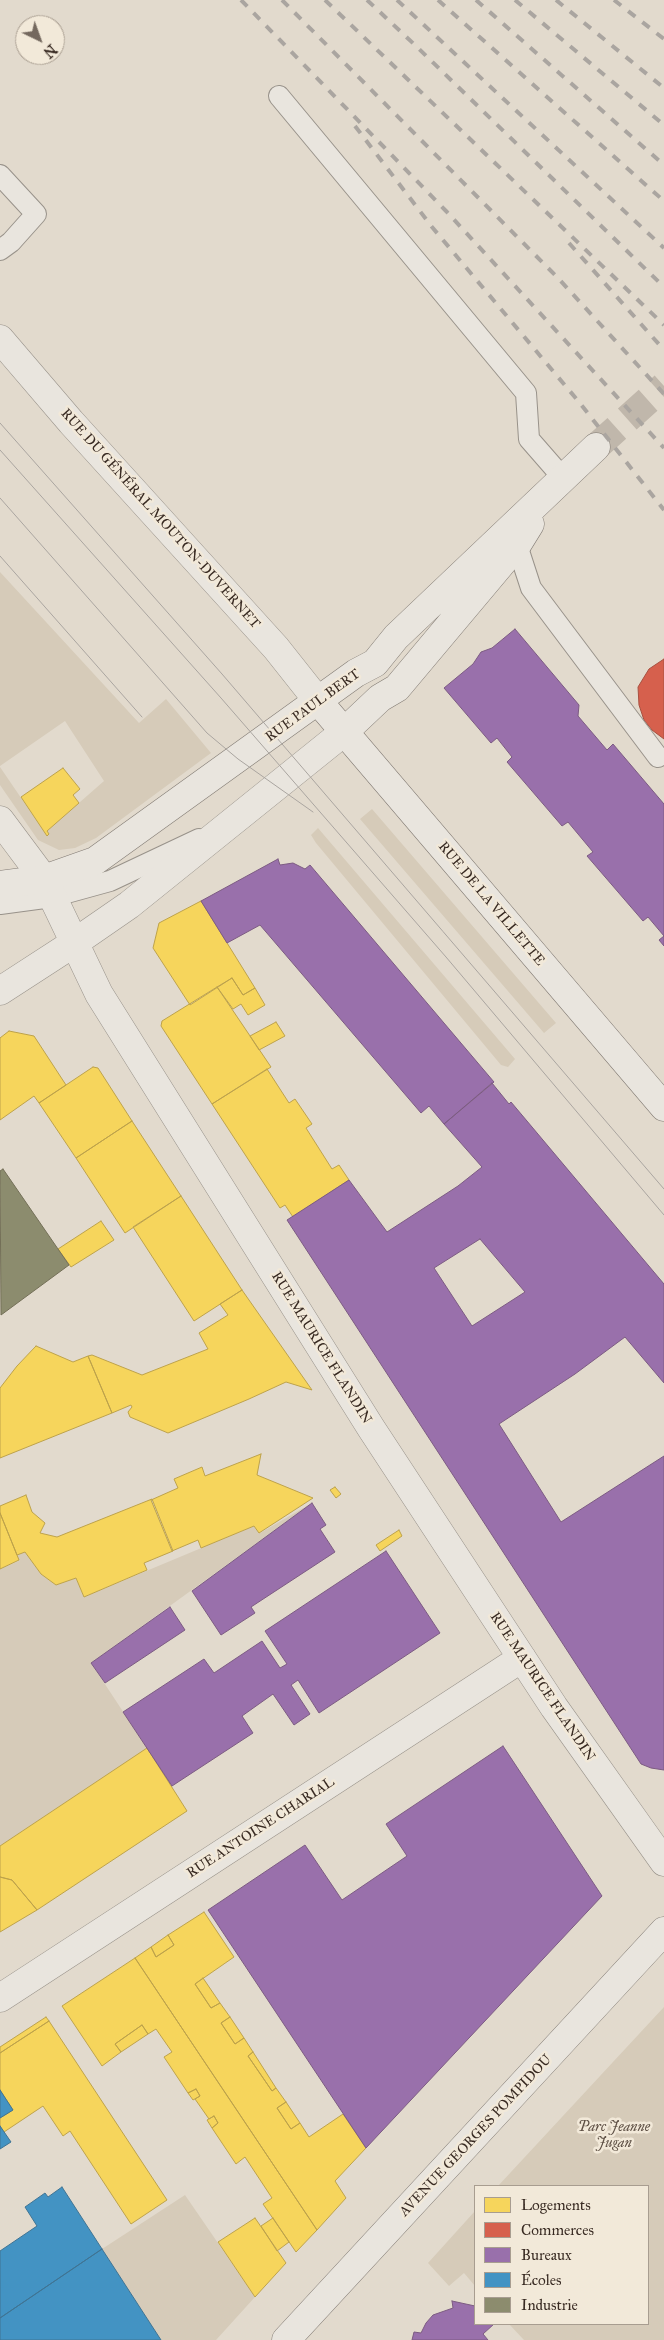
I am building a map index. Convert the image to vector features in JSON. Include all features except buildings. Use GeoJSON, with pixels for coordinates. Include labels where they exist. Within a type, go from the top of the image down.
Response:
{"type":"FeatureCollection","features":[{"type":"Feature","properties":{"kind":"street","name":"RUE DU GÉNÉRAL MOUTON-DUVERNET"},"geometry":{"type":"LineString","coordinates":[[0,339],[71,422],[276,648],[318,701]]}},
{"type":"Feature","properties":{"kind":"street","name":"RUE PAUL BERT"},"geometry":{"type":"LineString","coordinates":[[48,888],[95,861],[356,673],[374,663],[396,637],[596,447]]}},
{"type":"Feature","properties":{"kind":"street","name":"RUE PAUL BERT"},"geometry":{"type":"LineString","coordinates":[[0,991],[129,905],[221,829],[344,732],[380,698],[397,688],[517,545],[557,484]]}},
{"type":"Feature","properties":{"kind":"street","name":"RUE DE LA VILLETTE"},"geometry":{"type":"LineString","coordinates":[[318,701],[664,1107]]}},
{"type":"Feature","properties":{"kind":"street","name":"RUE MAURICE FLANDIN"},"geometry":{"type":"LineString","coordinates":[[0,820],[48,888],[103,1000],[336,1372],[554,1707],[664,1862]]}},
{"type":"Feature","properties":{"kind":"street"},"geometry":{"type":"LineString","coordinates":[[0,885],[48,888]]}},
{"type":"Feature","properties":{"kind":"street","name":"RUE ANTOINE CHARIAL"},"geometry":{"type":"LineString","coordinates":[[0,1998],[522,1658]]}},
{"type":"Feature","properties":{"kind":"street","name":"AVENUE GEORGES POMPIDOU"},"geometry":{"type":"LineString","coordinates":[[286,2340],[664,1931]]}},
{"type":"Feature","properties":{"kind":"lane"},"geometry":{"type":"LineString","coordinates":[[279,96],[526,393],[529,439],[557,484]]}},
{"type":"Feature","properties":{"kind":"lane"},"geometry":{"type":"LineString","coordinates":[[0,175],[36,214],[11,242],[0,250]]}},
{"type":"Feature","properties":{"kind":"lane"},"geometry":{"type":"LineString","coordinates":[[517,545],[531,588],[658,757]]}},
{"type":"Feature","properties":{"kind":"lane","name":"RUE PAUL BERT"},"geometry":{"type":"LineString","coordinates":[[48,888],[110,881],[221,829]]}},
{"type":"Feature","properties":{"kind":"lane"},"geometry":{"type":"LineString","coordinates":[[0,904],[48,888]]}},
{"type":"Feature","properties":{"kind":"green space"},"geometry":{"type":"Polygon","coordinates":[[[0,572],[139,723],[166,699],[211,753],[96,838],[75,848],[59,850],[38,840],[0,785],[0,767],[47,836],[49,834],[47,831],[104,781],[65,721],[0,766],[0,572]]]}},
{"type":"Feature","properties":{"kind":"green space"},"geometry":{"type":"Polygon","coordinates":[[[372,809],[556,1023],[544,1033],[360,819],[372,809]]]}},
{"type":"Feature","properties":{"kind":"green space"},"geometry":{"type":"Polygon","coordinates":[[[318,828],[515,1059],[508,1067],[501,1065],[316,843],[311,835],[318,828]]]}},
{"type":"Feature","properties":{"kind":"green space"},"geometry":{"type":"Polygon","coordinates":[[[312,1503],[91,1663],[147,1748],[0,1846],[0,1569],[19,1561],[17,1555],[25,1552],[41,1574],[56,1585],[76,1578],[84,1597],[254,1526],[260,1533],[312,1503]]]}},
{"type":"Feature","properties":{"kind":"green space","name":"Parc Jeanne Jugan"},"geometry":{"type":"Polygon","coordinates":[[[664,2007],[664,2340],[524,2340],[510,2325],[649,2325],[649,2185],[499,2185],[664,2007]]]}},
{"type":"Feature","properties":{"kind":"green space"},"geometry":{"type":"Polygon","coordinates":[[[185,2195],[255,2297],[216,2340],[161,2340],[102,2249],[185,2195]]]}},
{"type":"Feature","properties":{"kind":"green space"},"geometry":{"type":"Polygon","coordinates":[[[474,2212],[474,2285],[464,2273],[449,2286],[428,2263],[474,2212]]]}},
{"type":"Feature","properties":{"kind":"tunnel"},"geometry":{"type":"LineString","coordinates":[[596,447],[664,386]]}},
{"type":"Feature","properties":{"kind":"tram line"},"geometry":{"type":"LineString","coordinates":[[0,423],[222,674],[664,1189]]}},
{"type":"Feature","properties":{"kind":"tram line"},"geometry":{"type":"LineString","coordinates":[[0,450],[221,698],[446,957],[664,1215]]}},
{"type":"Feature","properties":{"kind":"tram line"},"geometry":{"type":"LineString","coordinates":[[0,498],[207,733],[238,759],[313,812]]}},
{"type":"Feature","properties":{"kind":"tram line"},"geometry":{"type":"LineString","coordinates":[[0,556],[142,717]]}},
{"type":"Feature","properties":{"kind":"railway"},"geometry":{"type":"LineString","coordinates":[[241,0],[447,212],[664,448]]}},
{"type":"Feature","properties":{"kind":"railway"},"geometry":{"type":"LineString","coordinates":[[282,0],[558,278],[664,394]]}},
{"type":"Feature","properties":{"kind":"railway"},"geometry":{"type":"LineString","coordinates":[[325,0],[664,325]]}},
{"type":"Feature","properties":{"kind":"railway"},"geometry":{"type":"LineString","coordinates":[[367,0],[664,287]]}},
{"type":"Feature","properties":{"kind":"railway"},"geometry":{"type":"LineString","coordinates":[[397,0],[664,248]]}},
{"type":"Feature","properties":{"kind":"railway"},"geometry":{"type":"LineString","coordinates":[[438,0],[664,201]]}},
{"type":"Feature","properties":{"kind":"railway"},"geometry":{"type":"LineString","coordinates":[[476,0],[664,165]]}},
{"type":"Feature","properties":{"kind":"railway"},"geometry":{"type":"LineString","coordinates":[[515,0],[664,125]]}},
{"type":"Feature","properties":{"kind":"railway"},"geometry":{"type":"LineString","coordinates":[[556,0],[664,88]]}},
{"type":"Feature","properties":{"kind":"railway"},"geometry":{"type":"LineString","coordinates":[[614,0],[664,39]]}},
{"type":"Feature","properties":{"kind":"railway"},"geometry":{"type":"LineString","coordinates":[[355,126],[432,227],[579,402],[664,510]]}},
{"type":"Feature","properties":{"kind":"railway"},"geometry":{"type":"LineString","coordinates":[[569,243],[664,350]]}}]}
